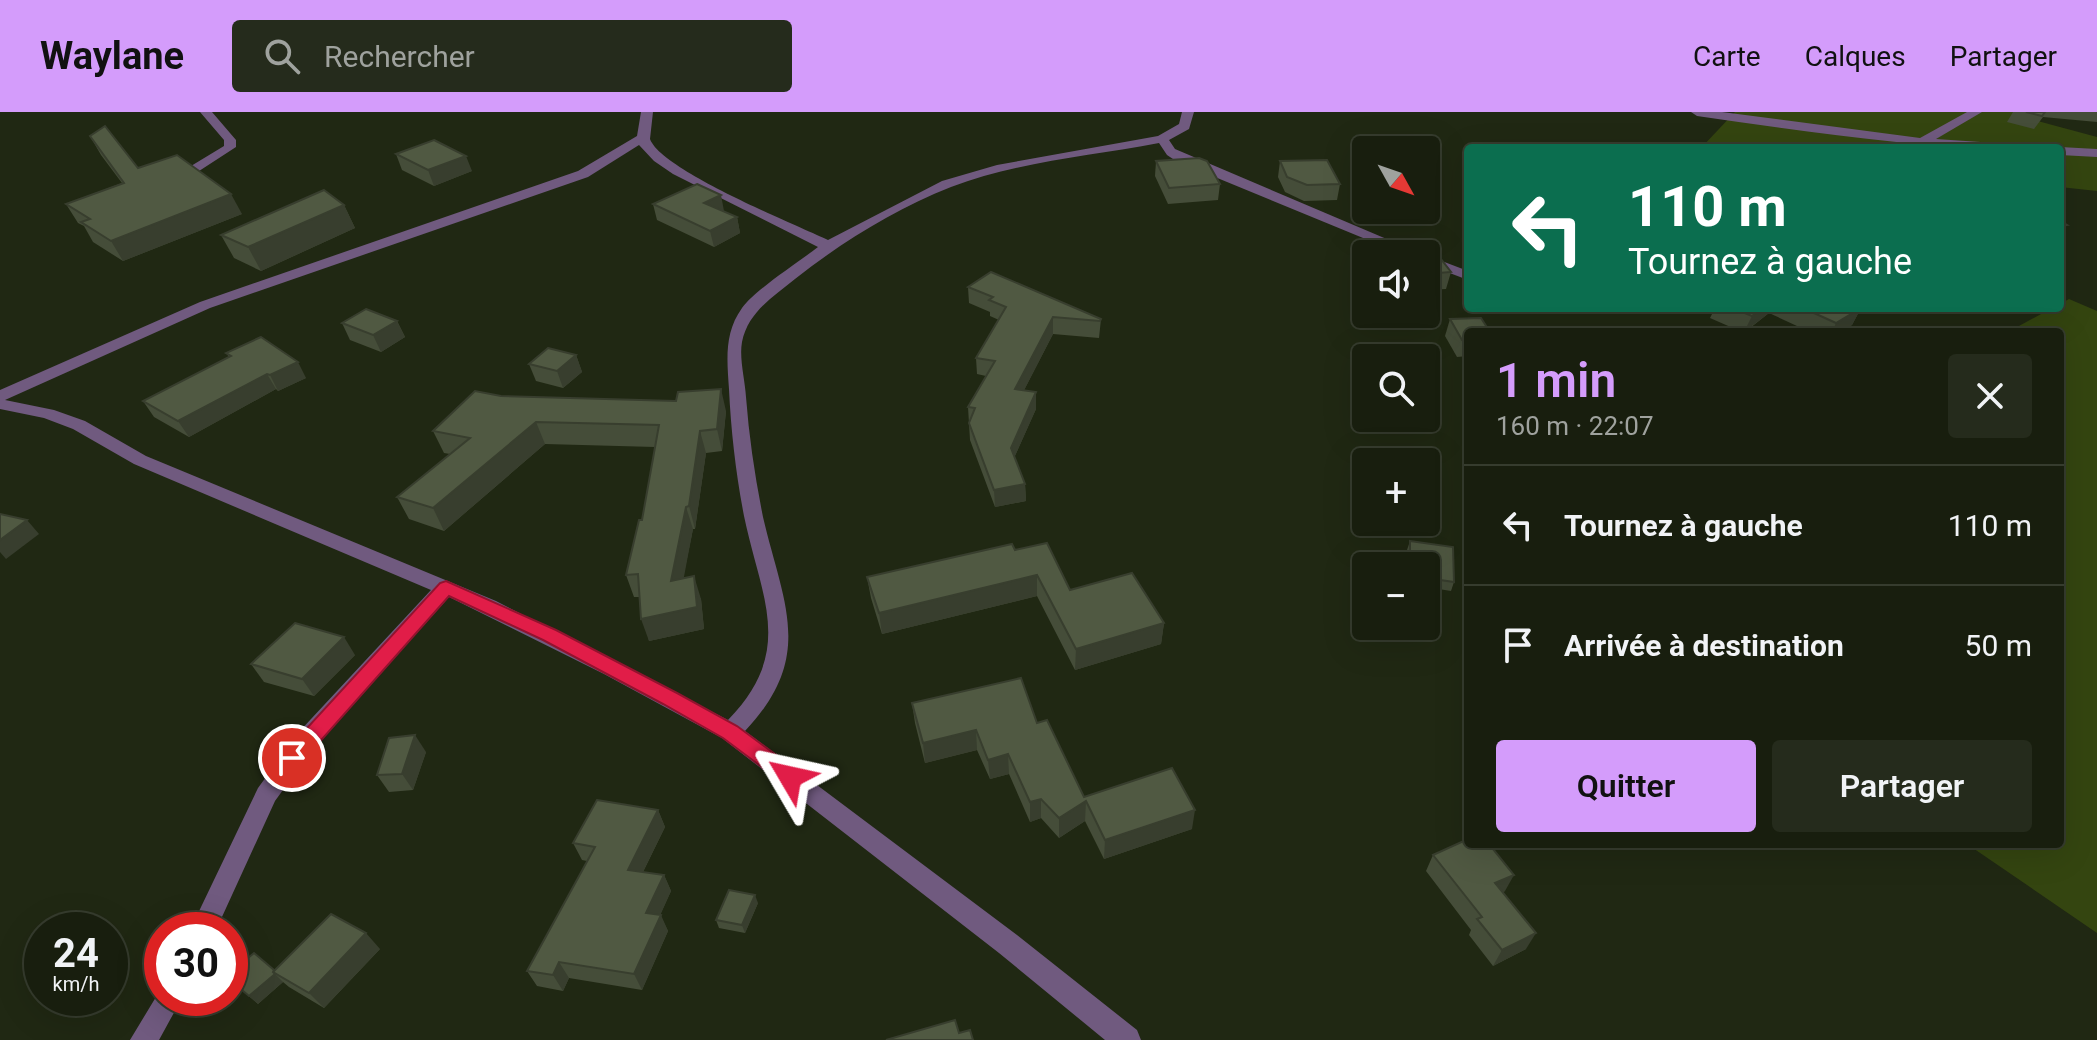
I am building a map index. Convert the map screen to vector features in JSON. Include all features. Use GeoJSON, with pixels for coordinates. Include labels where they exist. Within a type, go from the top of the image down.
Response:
{"type":"FeatureCollection","features":[{"type":"Feature","properties":{"kind":"street"},"geometry":{"type":"LineString","coordinates":[[196,169],[230,147],[230,140],[206,112]]}},
{"type":"Feature","properties":{"kind":"street"},"geometry":{"type":"LineString","coordinates":[[647,112],[642,127],[647,147],[677,170],[828,246]]}},
{"type":"Feature","properties":{"kind":"street"},"geometry":{"type":"LineString","coordinates":[[730,732],[758,703],[774,666],[780,636],[773,589],[745,474],[734,343],[749,309],[828,246],[898,207],[969,176],[1162,139],[1185,126],[1188,112]]}},
{"type":"Feature","properties":{"kind":"street"},"geometry":{"type":"LineString","coordinates":[[1697,112],[1909,144]]}},
{"type":"Feature","properties":{"kind":"street"},"geometry":{"type":"LineString","coordinates":[[1918,144],[1976,112]]}},
{"type":"Feature","properties":{"kind":"street"},"geometry":{"type":"LineString","coordinates":[[0,396],[205,305],[583,174],[643,137]]}},
{"type":"Feature","properties":{"kind":"street"},"geometry":{"type":"LineString","coordinates":[[1162,139],[1171,152],[1181,158],[1381,240]]}},
{"type":"Feature","properties":{"kind":"street"},"geometry":{"type":"LineString","coordinates":[[2064,151],[2097,153]]}},
{"type":"Feature","properties":{"kind":"street"},"geometry":{"type":"LineString","coordinates":[[1440,265],[1464,274]]}},
{"type":"Feature","properties":{"kind":"street"},"geometry":{"type":"LineString","coordinates":[[0,404],[48,414],[79,425],[140,460],[446,587],[550,635],[730,732],[1008,944],[1127,1040]]}},
{"type":"Feature","properties":{"kind":"street"},"geometry":{"type":"LineString","coordinates":[[211,912],[266,795],[306,740],[446,587]]}},
{"type":"Feature","properties":{"kind":"street"},"geometry":{"type":"LineString","coordinates":[[144,1040],[158,1016]]}},
{"type":"Feature","properties":{"kind":"green space"},"geometry":{"type":"Polygon","coordinates":[[[1735,112],[2017,112],[2026,118],[2097,137],[2097,191],[2064,187],[2064,144],[1705,144],[1735,112]]]}},
{"type":"Feature","properties":{"kind":"green space"},"geometry":{"type":"Polygon","coordinates":[[[2069,299],[2097,311],[2097,933],[1973,848],[2064,848],[2064,328],[2015,328],[2045,312],[2064,312],[2064,302],[2069,299]]]}},
{"type":"Feature","properties":{"kind":"building"},"geometry":{"type":"Polygon","coordinates":[[[105,126],[138,168],[177,155],[231,194],[111,241],[81,222],[90,219],[66,204],[124,183],[90,136],[105,126]]]}},
{"type":"Feature","properties":{"kind":"building"},"geometry":{"type":"Polygon","coordinates":[[[434,140],[466,156],[428,170],[396,154],[434,140]]]}},
{"type":"Feature","properties":{"kind":"building"},"geometry":{"type":"Polygon","coordinates":[[[1199,158],[1207,161],[1220,184],[1169,188],[1156,161],[1199,158]]]}},
{"type":"Feature","properties":{"kind":"building"},"geometry":{"type":"Polygon","coordinates":[[[1327,160],[1340,184],[1307,185],[1287,177],[1280,161],[1327,160]]]}},
{"type":"Feature","properties":{"kind":"building"},"geometry":{"type":"Polygon","coordinates":[[[697,184],[721,195],[704,203],[737,217],[710,231],[653,204],[697,184]]]}},
{"type":"Feature","properties":{"kind":"building"},"geometry":{"type":"Polygon","coordinates":[[[324,190],[344,205],[248,247],[221,235],[324,190]]]}},
{"type":"Feature","properties":{"kind":"building"},"geometry":{"type":"Polygon","coordinates":[[[1440,258],[1451,272],[1440,273],[1440,258]]]}},
{"type":"Feature","properties":{"kind":"building"},"geometry":{"type":"Polygon","coordinates":[[[991,272],[1101,319],[1053,317],[1015,389],[1036,392],[1011,448],[1025,484],[994,490],[969,423],[975,408],[968,407],[995,361],[976,358],[1006,307],[989,300],[993,297],[968,287],[991,272]]]}},
{"type":"Feature","properties":{"kind":"building"},"geometry":{"type":"Polygon","coordinates":[[[366,309],[397,321],[373,335],[342,323],[366,309]]]}},
{"type":"Feature","properties":{"kind":"building"},"geometry":{"type":"Polygon","coordinates":[[[1812,312],[1854,312],[1836,323],[1812,312]]]}},
{"type":"Feature","properties":{"kind":"building"},"geometry":{"type":"Polygon","coordinates":[[[1481,318],[1487,328],[1464,328],[1462,340],[1450,319],[1481,318]]]}},
{"type":"Feature","properties":{"kind":"building"},"geometry":{"type":"Polygon","coordinates":[[[261,337],[298,362],[267,374],[178,421],[143,401],[231,356],[226,353],[261,337]]]}},
{"type":"Feature","properties":{"kind":"building"},"geometry":{"type":"Polygon","coordinates":[[[548,348],[576,355],[557,371],[529,364],[548,348]]]}},
{"type":"Feature","properties":{"kind":"building"},"geometry":{"type":"Polygon","coordinates":[[[721,389],[717,429],[700,431],[689,506],[686,507],[671,581],[694,576],[697,607],[641,619],[638,574],[626,575],[639,520],[642,520],[659,425],[536,422],[433,508],[397,497],[470,438],[433,431],[475,391],[501,396],[676,401],[678,392],[721,389]]]}},
{"type":"Feature","properties":{"kind":"building"},"geometry":{"type":"Polygon","coordinates":[[[0,514],[27,520],[0,540],[0,514]]]}},
{"type":"Feature","properties":{"kind":"building"},"geometry":{"type":"Polygon","coordinates":[[[1410,541],[1453,547],[1454,582],[1440,580],[1440,552],[1410,552],[1410,541]]]}},
{"type":"Feature","properties":{"kind":"building"},"geometry":{"type":"Polygon","coordinates":[[[1047,543],[1070,590],[1132,573],[1164,623],[1076,649],[1037,575],[879,613],[867,577],[1012,544],[1015,550],[1047,543]]]}},
{"type":"Feature","properties":{"kind":"building"},"geometry":{"type":"Polygon","coordinates":[[[295,623],[344,637],[302,679],[251,664],[295,623]]]}},
{"type":"Feature","properties":{"kind":"building"},"geometry":{"type":"Polygon","coordinates":[[[1021,678],[1037,723],[1047,720],[1084,797],[1172,768],[1195,810],[1105,840],[1086,801],[1059,818],[1041,799],[1030,802],[1008,754],[988,760],[976,730],[923,743],[912,703],[1021,678]]]}},
{"type":"Feature","properties":{"kind":"building"},"geometry":{"type":"Polygon","coordinates":[[[415,735],[402,774],[377,775],[389,738],[415,735]]]}},
{"type":"Feature","properties":{"kind":"building"},"geometry":{"type":"Polygon","coordinates":[[[597,800],[658,810],[628,870],[664,875],[646,913],[661,915],[634,974],[559,962],[553,975],[527,971],[595,847],[573,843],[597,800]]]}},
{"type":"Feature","properties":{"kind":"building"},"geometry":{"type":"Polygon","coordinates":[[[1464,841],[1464,848],[1492,848],[1514,875],[1495,883],[1536,933],[1502,950],[1477,919],[1482,917],[1433,855],[1464,841]]]}},
{"type":"Feature","properties":{"kind":"building"},"geometry":{"type":"Polygon","coordinates":[[[729,890],[755,895],[742,925],[716,920],[729,890]]]}},
{"type":"Feature","properties":{"kind":"building"},"geometry":{"type":"Polygon","coordinates":[[[331,914],[366,933],[309,993],[273,972],[331,914]]]}},
{"type":"Feature","properties":{"kind":"building"},"geometry":{"type":"Polygon","coordinates":[[[254,953],[275,974],[249,996],[248,995],[248,958],[254,953]]]}},
{"type":"Feature","properties":{"kind":"building"},"geometry":{"type":"Polygon","coordinates":[[[955,1020],[959,1033],[970,1030],[973,1040],[886,1040],[955,1020]]]}},
{"type":"Feature","properties":{"kind":"route"},"geometry":{"type":"LineString","coordinates":[[292,758],[446,587],[550,635],[730,732],[790,777]]}}]}
